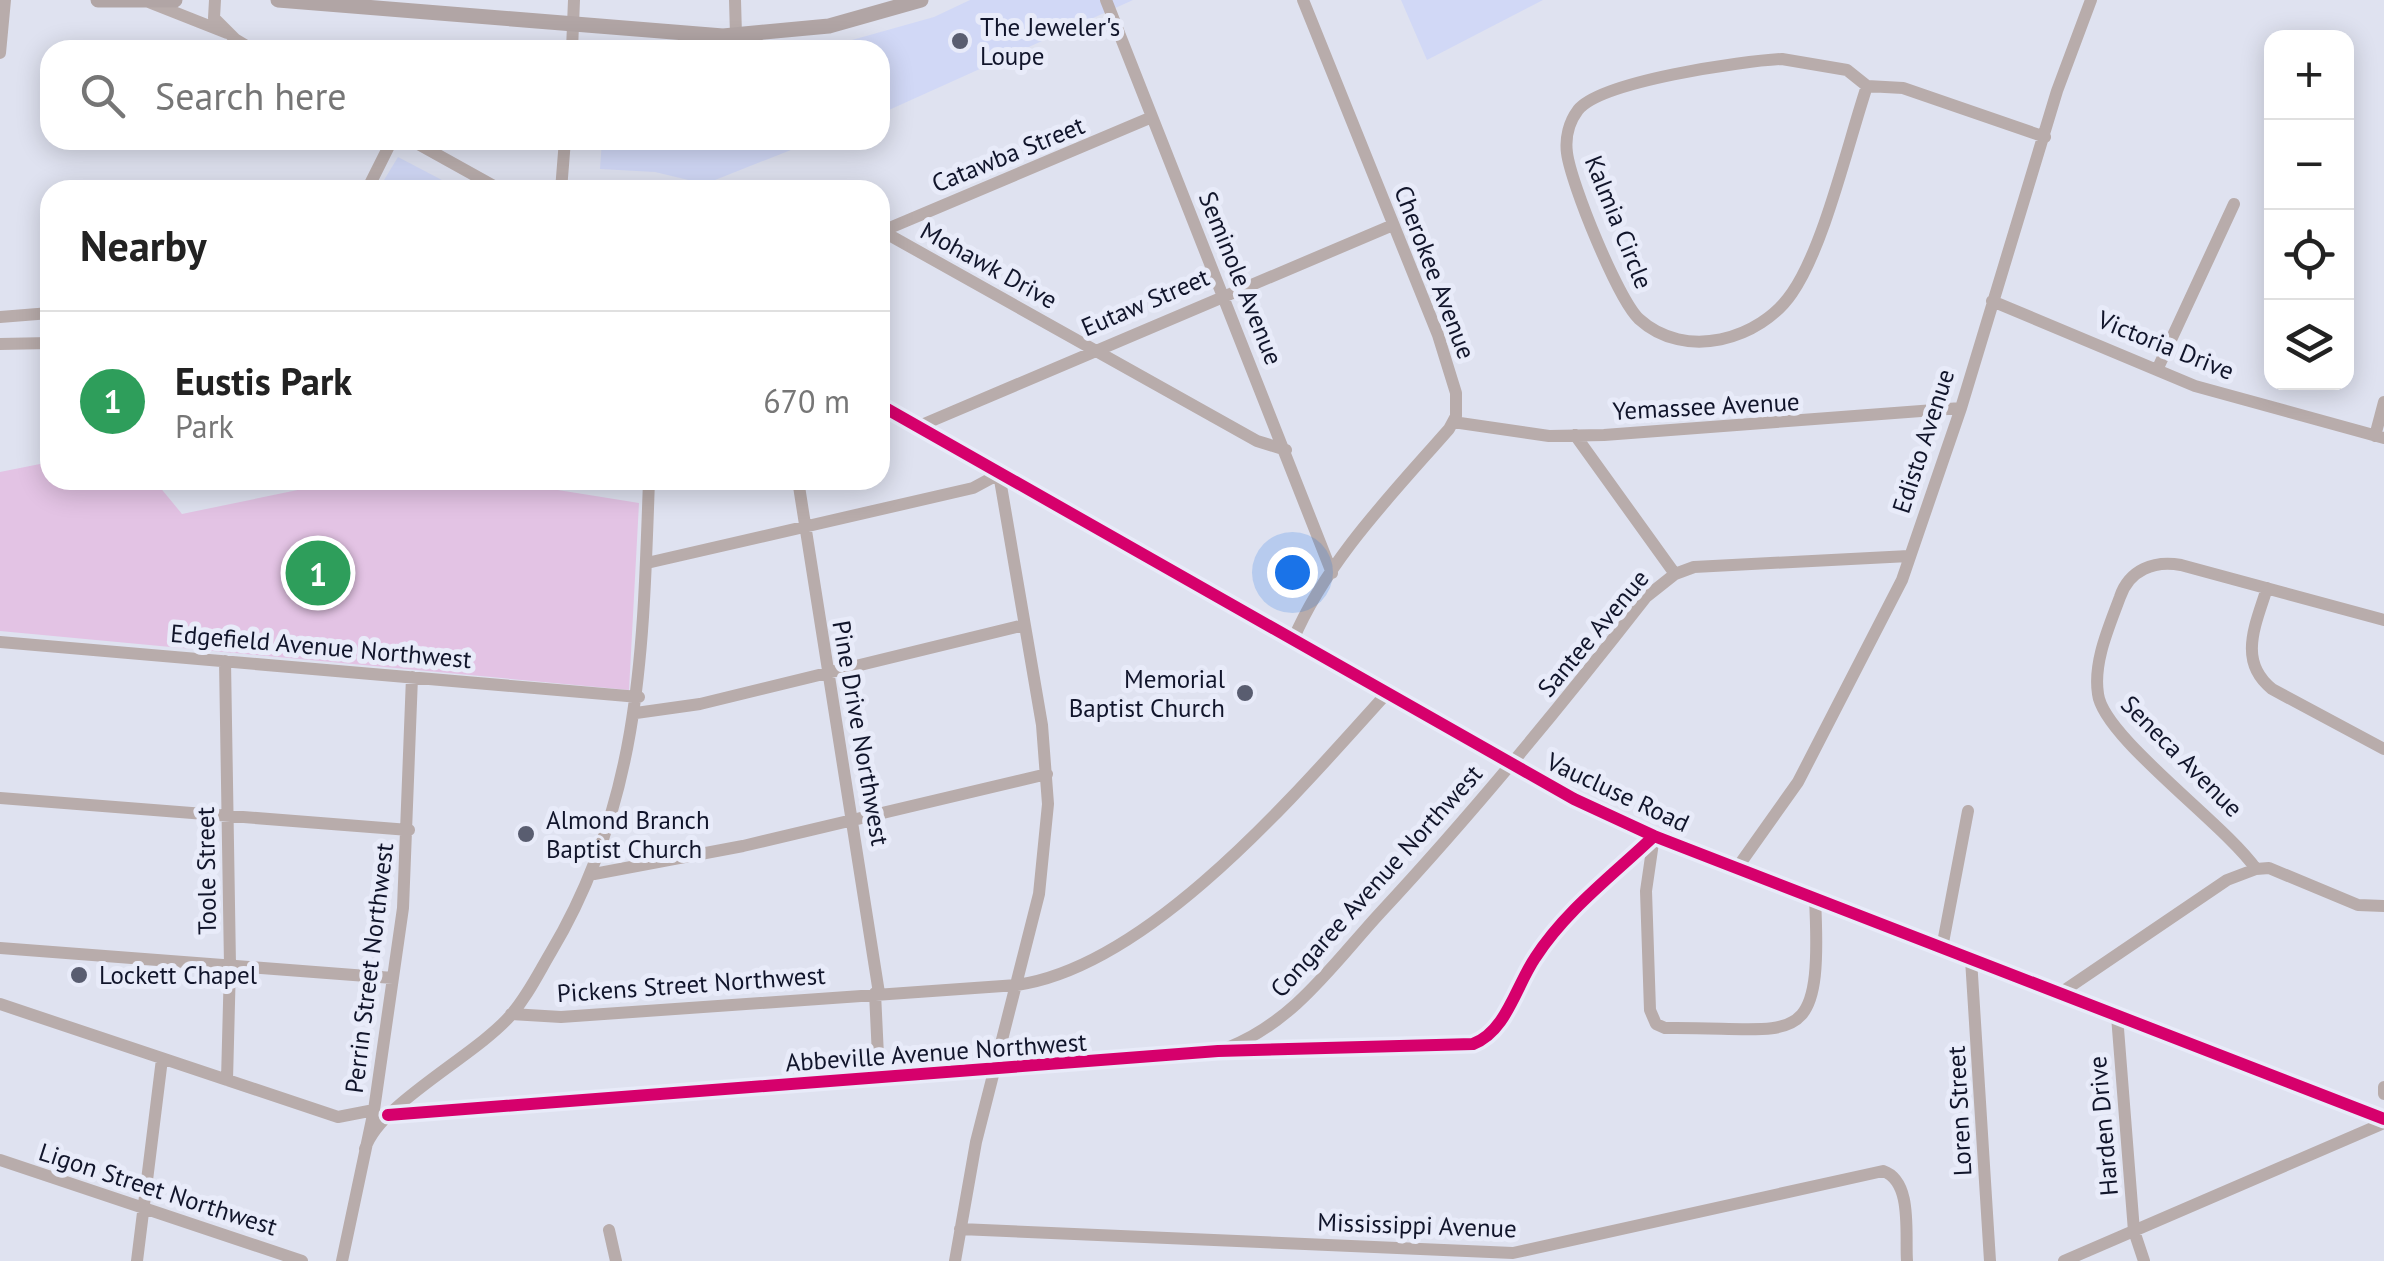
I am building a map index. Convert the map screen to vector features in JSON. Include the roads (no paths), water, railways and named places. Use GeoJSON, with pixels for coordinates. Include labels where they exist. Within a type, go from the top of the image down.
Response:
{"type":"FeatureCollection","features":[{"type":"Feature","properties":{"kind":"main road"},"geometry":{"type":"LineString","coordinates":[[98,0],[175,0]]}},
{"type":"Feature","properties":{"kind":"main road"},"geometry":{"type":"LineString","coordinates":[[278,0],[398,4],[736,35],[829,26],[913,1]]}},
{"type":"Feature","properties":{"kind":"street"},"geometry":{"type":"LineString","coordinates":[[0,52],[6,0]]}},
{"type":"Feature","properties":{"kind":"street"},"geometry":{"type":"LineString","coordinates":[[214,0],[211,12],[228,33]]}},
{"type":"Feature","properties":{"kind":"street"},"geometry":{"type":"LineString","coordinates":[[573,40],[574,0]]}},
{"type":"Feature","properties":{"kind":"street"},"geometry":{"type":"LineString","coordinates":[[736,0],[736,35]]}},
{"type":"Feature","properties":{"kind":"street","name":"Seminole Avenue"},"geometry":{"type":"LineString","coordinates":[[1106,0],[1332,573]]}},
{"type":"Feature","properties":{"kind":"street","name":"Cherokee Avenue"},"geometry":{"type":"LineString","coordinates":[[1303,0],[1453,379],[1458,405],[1453,422]]}},
{"type":"Feature","properties":{"kind":"street","name":"Edisto Avenue"},"geometry":{"type":"LineString","coordinates":[[1737,868],[1778,814],[1814,754],[1902,580],[2091,0]]}},
{"type":"Feature","properties":{"kind":"street"},"geometry":{"type":"LineString","coordinates":[[148,2],[238,40]]}},
{"type":"Feature","properties":{"kind":"street","name":"Kalmia Circle"},"geometry":{"type":"LineString","coordinates":[[1867,86],[1805,272],[1776,311],[1753,329],[1703,342],[1666,335],[1639,319],[1618,286],[1569,165],[1567,134],[1580,108],[1593,97],[1740,62],[1807,61],[1846,70],[1867,86],[1903,88],[2044,136]]}},
{"type":"Feature","properties":{"kind":"street","name":"Catawba Street"},"geometry":{"type":"LineString","coordinates":[[890,227],[1152,117]]}},
{"type":"Feature","properties":{"kind":"street"},"geometry":{"type":"LineString","coordinates":[[373,180],[387,150]]}},
{"type":"Feature","properties":{"kind":"street"},"geometry":{"type":"LineString","coordinates":[[429,150],[482,180]]}},
{"type":"Feature","properties":{"kind":"street"},"geometry":{"type":"LineString","coordinates":[[562,180],[564,150]]}},
{"type":"Feature","properties":{"kind":"street"},"geometry":{"type":"LineString","coordinates":[[2157,370],[2234,204]]}},
{"type":"Feature","properties":{"kind":"street","name":"Eutaw Street"},"geometry":{"type":"LineString","coordinates":[[918,427],[1092,349],[1393,224]]}},
{"type":"Feature","properties":{"kind":"street","name":"Mohawk Drive"},"geometry":{"type":"LineString","coordinates":[[890,236],[1257,440],[1286,450]]}},
{"type":"Feature","properties":{"kind":"street","name":"Victoria Drive"},"geometry":{"type":"LineString","coordinates":[[1992,302],[2196,386],[2380,437]]}},
{"type":"Feature","properties":{"kind":"street"},"geometry":{"type":"LineString","coordinates":[[0,317],[40,314]]}},
{"type":"Feature","properties":{"kind":"street"},"geometry":{"type":"LineString","coordinates":[[0,344],[40,343]]}},
{"type":"Feature","properties":{"kind":"street"},"geometry":{"type":"LineString","coordinates":[[2380,437],[2384,402]]}},
{"type":"Feature","properties":{"kind":"street","name":"Yemassee Avenue"},"geometry":{"type":"LineString","coordinates":[[1453,422],[1549,436],[1768,426],[1961,408]]}},
{"type":"Feature","properties":{"kind":"street","name":"Vaucluse Road"},"geometry":{"type":"LineString","coordinates":[[890,411],[1512,765],[1654,836],[2384,1121]]}},
{"type":"Feature","properties":{"kind":"street"},"geometry":{"type":"LineString","coordinates":[[1293,640],[1332,573],[1453,422]]}},
{"type":"Feature","properties":{"kind":"street"},"geometry":{"type":"LineString","coordinates":[[1576,435],[1675,574]]}},
{"type":"Feature","properties":{"kind":"street"},"geometry":{"type":"LineString","coordinates":[[647,563],[973,488],[999,474],[1047,774],[1045,858],[954,1261]]}},
{"type":"Feature","properties":{"kind":"street"},"geometry":{"type":"LineString","coordinates":[[365,1149],[372,1132],[388,1115],[511,1014],[580,904],[594,874],[639,697],[649,490]]}},
{"type":"Feature","properties":{"kind":"street","name":"Pine Drive Northwest"},"geometry":{"type":"LineString","coordinates":[[800,490],[854,820],[877,993],[879,1077]]}},
{"type":"Feature","properties":{"kind":"street","name":"Santee Avenue"},"geometry":{"type":"LineString","coordinates":[[1512,765],[1646,598],[1675,574],[1704,566],[1909,556]]}},
{"type":"Feature","properties":{"kind":"street","name":"Seneca Avenue"},"geometry":{"type":"LineString","coordinates":[[2256,869],[2227,833],[2118,730],[2101,707],[2097,683],[2120,597],[2139,571],[2172,564],[2384,620]]}},
{"type":"Feature","properties":{"kind":"street"},"geometry":{"type":"LineString","coordinates":[[2267,588],[2250,654],[2260,678],[2272,689],[2384,749]]}},
{"type":"Feature","properties":{"kind":"street"},"geometry":{"type":"LineString","coordinates":[[636,713],[700,704],[1024,624]]}},
{"type":"Feature","properties":{"kind":"street","name":"Edgefield Avenue Northwest"},"geometry":{"type":"LineString","coordinates":[[0,642],[639,697]]}},
{"type":"Feature","properties":{"kind":"street","name":"Toole Street"},"geometry":{"type":"LineString","coordinates":[[225,660],[230,965],[227,1080]]}},
{"type":"Feature","properties":{"kind":"street","name":"Perrin Street Northwest"},"geometry":{"type":"LineString","coordinates":[[342,1261],[374,1110],[394,978],[409,830],[412,678]]}},
{"type":"Feature","properties":{"kind":"street","name":"Pickens Street Northwest"},"geometry":{"type":"LineString","coordinates":[[511,1014],[561,1016],[1016,985],[1077,970],[1173,905],[1254,834],[1388,692]]}},
{"type":"Feature","properties":{"kind":"street","name":"Congaree Avenue Northwest"},"geometry":{"type":"LineString","coordinates":[[1218,1051],[1260,1032],[1286,1014],[1512,765]]}},
{"type":"Feature","properties":{"kind":"street"},"geometry":{"type":"LineString","coordinates":[[594,874],[854,820],[1047,774]]}},
{"type":"Feature","properties":{"kind":"street"},"geometry":{"type":"LineString","coordinates":[[0,798],[409,830]]}},
{"type":"Feature","properties":{"kind":"street"},"geometry":{"type":"LineString","coordinates":[[1942,948],[1968,811]]}},
{"type":"Feature","properties":{"kind":"street"},"geometry":{"type":"LineString","coordinates":[[1654,836],[1646,891],[1650,1010],[1656,1024],[1665,1028],[1758,1032],[1785,1028],[1800,1019],[1814,987],[1818,959],[1815,899]]}},
{"type":"Feature","properties":{"kind":"street","name":"Abbeville Avenue Northwest"},"geometry":{"type":"LineString","coordinates":[[388,1115],[995,1066],[1058,1066],[1218,1051],[1454,1046],[1486,1039],[1498,1027],[1512,996],[1556,926],[1654,836]]}},
{"type":"Feature","properties":{"kind":"street"},"geometry":{"type":"LineString","coordinates":[[2059,994],[2228,880],[2256,869],[2269,868],[2358,905],[2384,906]]}},
{"type":"Feature","properties":{"kind":"street"},"geometry":{"type":"LineString","coordinates":[[0,948],[394,978]]}},
{"type":"Feature","properties":{"kind":"street","name":"Loren Street"},"geometry":{"type":"LineString","coordinates":[[1971,959],[1990,1261]]}},
{"type":"Feature","properties":{"kind":"street"},"geometry":{"type":"LineString","coordinates":[[0,1004],[338,1116],[374,1110]]}},
{"type":"Feature","properties":{"kind":"street","name":"Harden Drive"},"geometry":{"type":"LineString","coordinates":[[2117,1016],[2134,1231],[2144,1261]]}},
{"type":"Feature","properties":{"kind":"street"},"geometry":{"type":"LineString","coordinates":[[138,1261],[162,1059]]}},
{"type":"Feature","properties":{"kind":"street"},"geometry":{"type":"LineString","coordinates":[[2064,1261],[2384,1121]]}},
{"type":"Feature","properties":{"kind":"street","name":"Ligon Street Northwest"},"geometry":{"type":"LineString","coordinates":[[0,1160],[302,1261]]}},
{"type":"Feature","properties":{"kind":"street","name":"Mississippi Avenue"},"geometry":{"type":"LineString","coordinates":[[960,1229],[1513,1257],[1883,1170],[1894,1175],[1901,1187],[1907,1261]]}},
{"type":"Feature","properties":{"kind":"street"},"geometry":{"type":"LineString","coordinates":[[609,1230],[616,1261]]}},
{"type":"Feature","properties":{"kind":"place","name":"The Jeweler's Loupe"},"geometry":{"type":"Point","coordinates":[960,41]}},
{"type":"Feature","properties":{"kind":"place","name":"Eustis Park"},"geometry":{"type":"Point","coordinates":[318,573]}},
{"type":"Feature","properties":{"kind":"place","name":"Memorial Baptist Church"},"geometry":{"type":"Point","coordinates":[1245,693]}},
{"type":"Feature","properties":{"kind":"place","name":"Almond Branch Baptist Church"},"geometry":{"type":"Point","coordinates":[526,834]}},
{"type":"Feature","properties":{"kind":"place","name":"Lockett Chapel"},"geometry":{"type":"Point","coordinates":[79,975]}}]}
